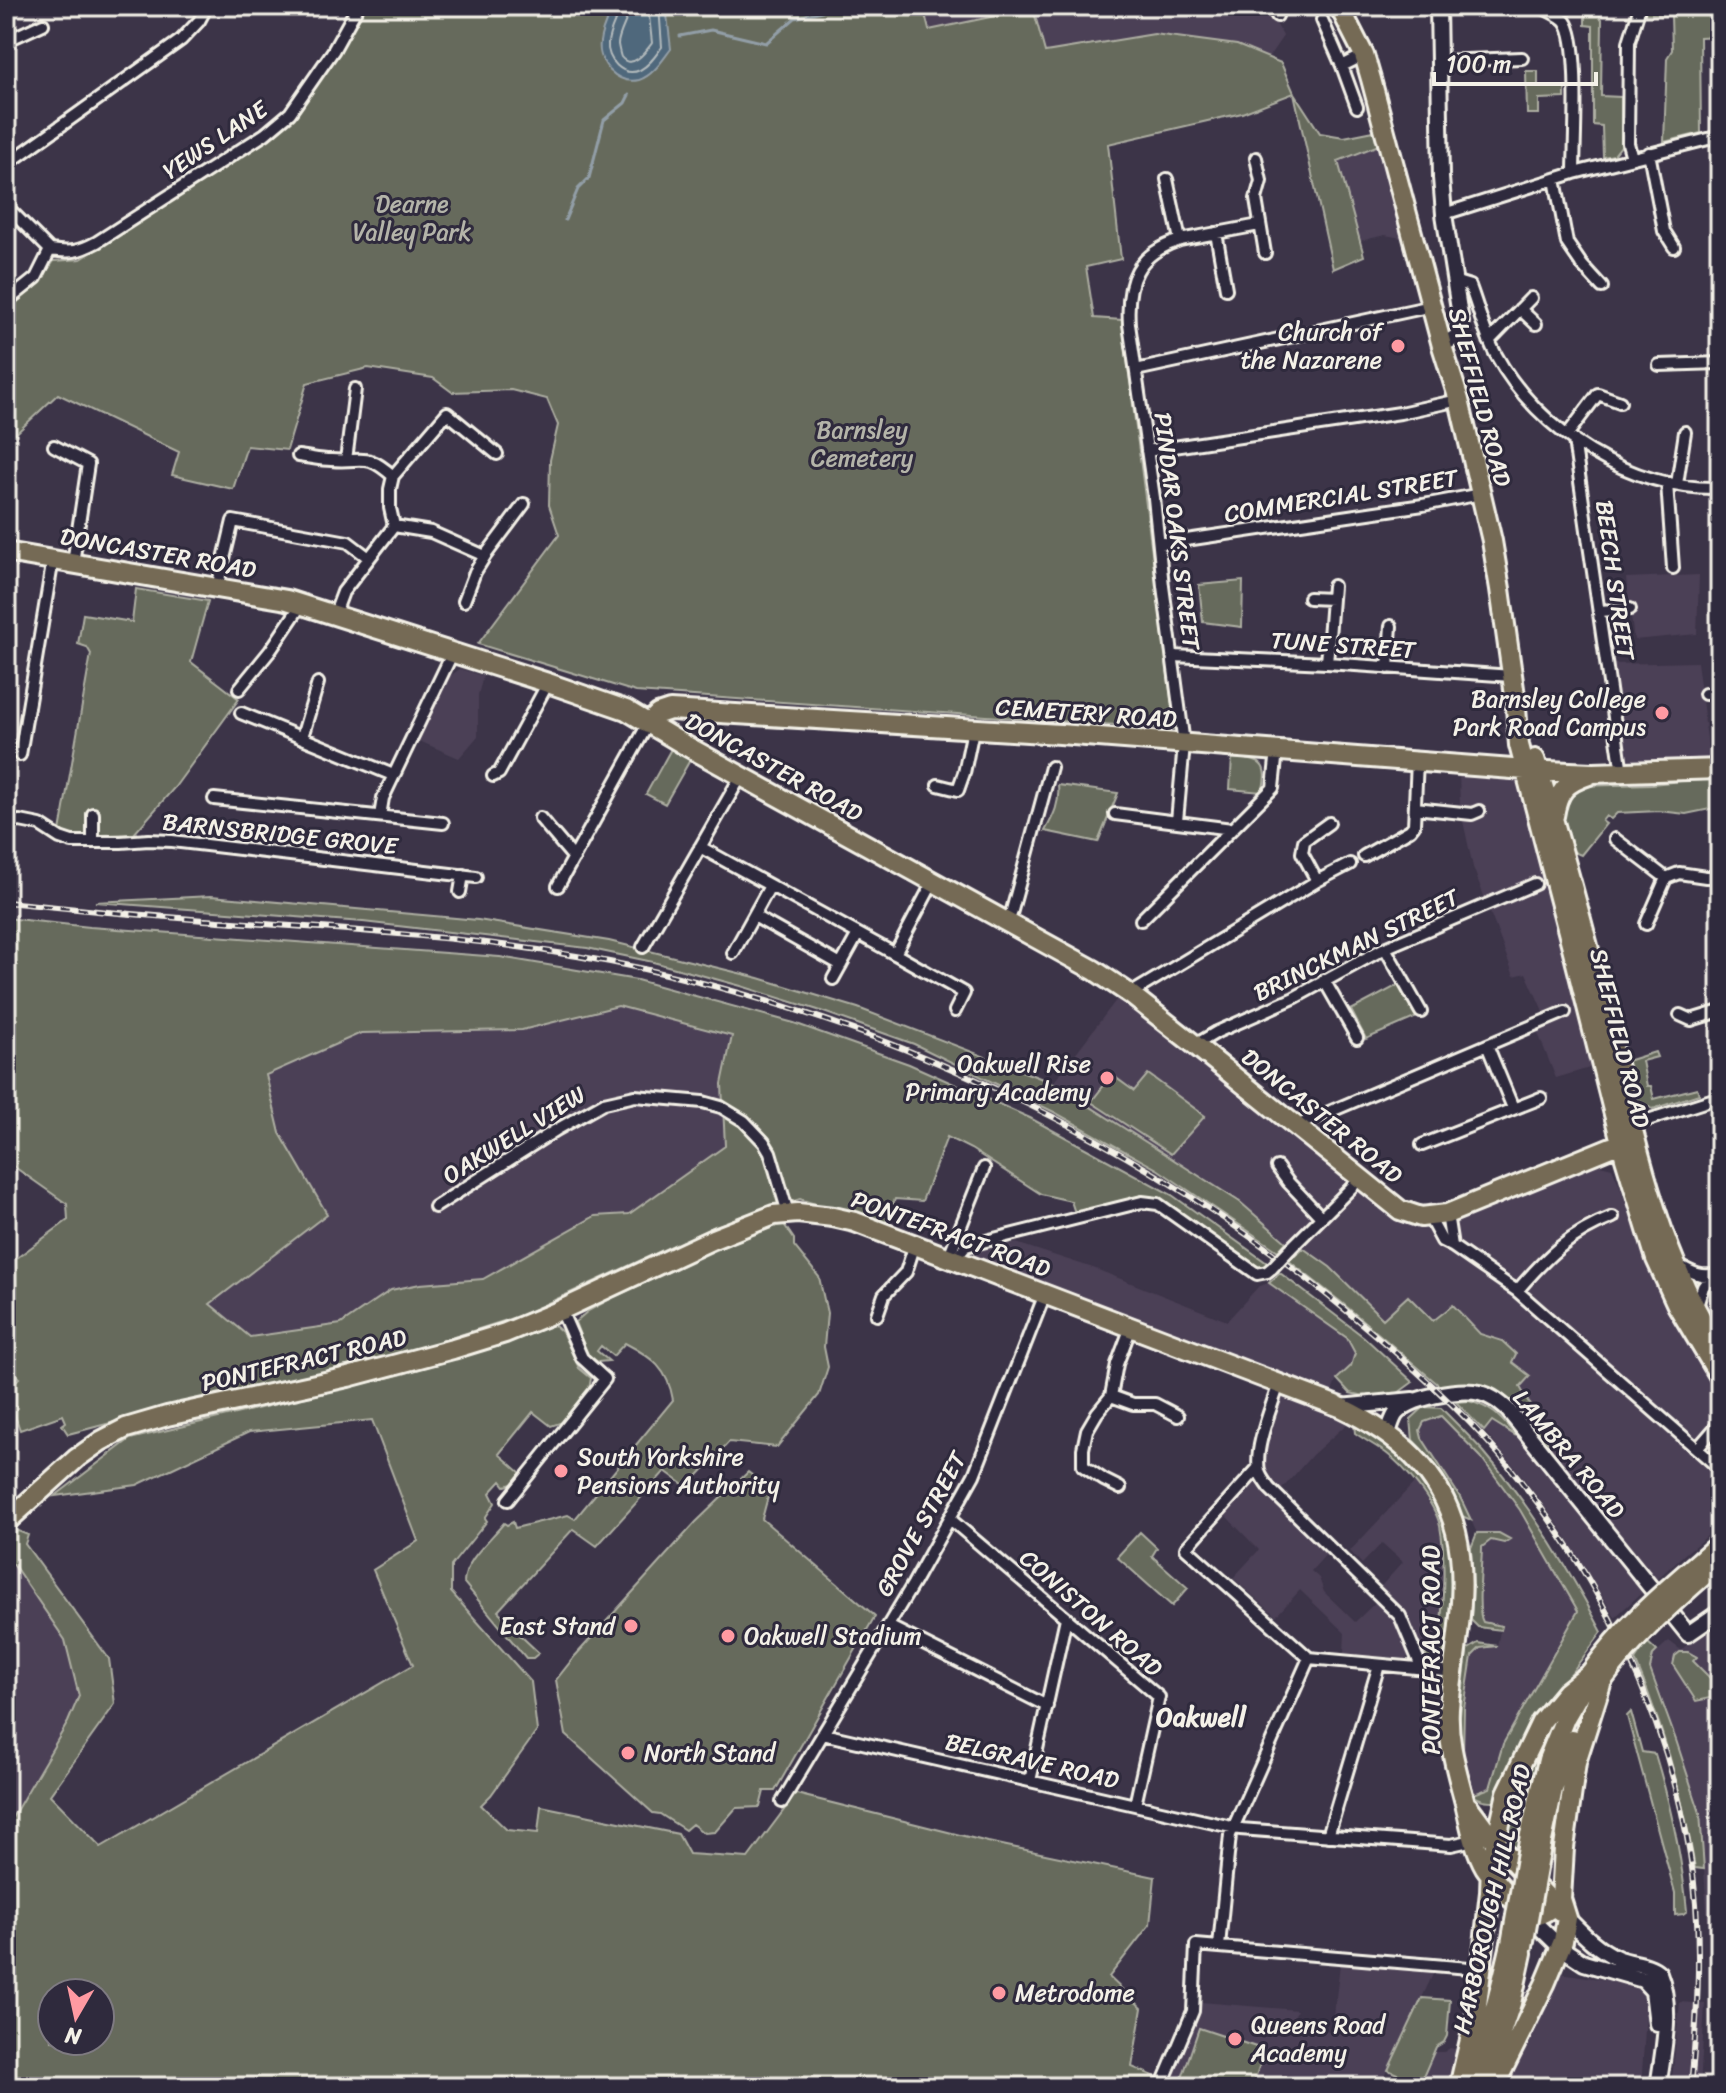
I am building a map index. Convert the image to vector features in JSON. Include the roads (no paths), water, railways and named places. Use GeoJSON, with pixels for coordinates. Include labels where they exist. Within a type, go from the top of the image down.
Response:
{"type":"FeatureCollection","features":[{"type":"Feature","properties":{"kind":"highway","name":"SHEFFIELD ROAD"},"geometry":{"type":"LineString","coordinates":[[1339,6],[1364,55],[1459,400],[1494,553],[1515,696],[1572,947],[1623,1140],[1677,1305],[1720,1377]]}},
{"type":"Feature","properties":{"kind":"highway","name":"DONCASTER ROAD"},"geometry":{"type":"LineString","coordinates":[[6,552],[287,600],[626,710],[1083,963],[1130,994],[1400,1210],[1414,1216],[1438,1215]]}},
{"type":"Feature","properties":{"kind":"highway","name":"CEMETERY ROAD"},"geometry":{"type":"LineString","coordinates":[[626,710],[1277,750],[1532,770],[1622,773],[1720,769]]}},
{"type":"Feature","properties":{"kind":"highway"},"geometry":{"type":"LineString","coordinates":[[648,724],[658,714],[679,711],[674,732],[678,741]]}},
{"type":"Feature","properties":{"kind":"highway","name":"SHEFFIELD ROAD"},"geometry":{"type":"LineString","coordinates":[[1532,770],[1554,818],[1623,1140]]}},
{"type":"Feature","properties":{"kind":"highway"},"geometry":{"type":"LineString","coordinates":[[1554,818],[1562,790],[1576,779],[1593,773]]}},
{"type":"Feature","properties":{"kind":"highway"},"geometry":{"type":"LineString","coordinates":[[1438,1215],[1623,1140]]}},
{"type":"Feature","properties":{"kind":"highway"},"geometry":{"type":"LineString","coordinates":[[1578,1160],[1597,1159],[1615,1165],[1636,1226],[1665,1261]]}},
{"type":"Feature","properties":{"kind":"highway","name":"PONTEFRACT ROAD"},"geometry":{"type":"LineString","coordinates":[[6,1522],[77,1458],[126,1428],[154,1419],[319,1384],[505,1333],[759,1220],[788,1213],[814,1214],[855,1222],[1340,1407],[1388,1433],[1411,1453],[1442,1497],[1455,1531],[1461,1564],[1449,1740],[1474,1840],[1493,1884]]}},
{"type":"Feature","properties":{"kind":"highway","name":"SHEFFIELD ROAD"},"geometry":{"type":"LineString","coordinates":[[1665,1261],[1720,1351]]}},
{"type":"Feature","properties":{"kind":"highway","name":"HARBOROUGH HILL ROAD"},"geometry":{"type":"LineString","coordinates":[[1483,2087],[1511,2003],[1517,1945],[1548,1760],[1565,1718],[1596,1676],[1618,1658],[1710,1564],[1720,1543]]}},
{"type":"Feature","properties":{"kind":"highway"},"geometry":{"type":"LineString","coordinates":[[1459,2087],[1476,2014],[1493,1884],[1491,1863],[1507,1793],[1541,1722],[1566,1692],[1596,1676]]}},
{"type":"Feature","properties":{"kind":"highway"},"geometry":{"type":"LineString","coordinates":[[1494,2087],[1560,1947],[1564,1848],[1576,1762],[1596,1676]]}},
{"type":"Feature","properties":{"kind":"highway"},"geometry":{"type":"LineString","coordinates":[[1467,1804],[1477,1808],[1504,1806]]}},
{"type":"Feature","properties":{"kind":"highway","name":"PONTEFRACT ROAD"},"geometry":{"type":"LineString","coordinates":[[1467,1804],[1520,1871],[1561,1908]]}},
{"type":"Feature","properties":{"kind":"highway"},"geometry":{"type":"LineString","coordinates":[[1493,1884],[1520,1871]]}},
{"type":"Feature","properties":{"kind":"highway"},"geometry":{"type":"LineString","coordinates":[[1493,1884],[1526,1914],[1536,1916],[1561,1908]]}},
{"type":"Feature","properties":{"kind":"highway","name":"HARBOROUGH HILL ROAD"},"geometry":{"type":"LineString","coordinates":[[1468,2087],[1517,1945]]}},
{"type":"Feature","properties":{"kind":"street"},"geometry":{"type":"LineString","coordinates":[[6,165],[181,40],[199,21],[207,6]]}},
{"type":"Feature","properties":{"kind":"street","name":"YEWS LANE"},"geometry":{"type":"LineString","coordinates":[[50,250],[69,253],[97,242],[265,134],[290,113],[333,51],[358,6]]}},
{"type":"Feature","properties":{"kind":"street"},"geometry":{"type":"LineString","coordinates":[[1438,6],[1441,178],[1461,327],[1457,336],[1442,346]]}},
{"type":"Feature","properties":{"kind":"street"},"geometry":{"type":"LineString","coordinates":[[1544,6],[1565,20],[1575,58],[1574,173]]}},
{"type":"Feature","properties":{"kind":"street"},"geometry":{"type":"LineString","coordinates":[[1632,158],[1628,143],[1629,42],[1638,6]]}},
{"type":"Feature","properties":{"kind":"street"},"geometry":{"type":"LineString","coordinates":[[1322,20],[1357,107]]}},
{"type":"Feature","properties":{"kind":"street"},"geometry":{"type":"LineString","coordinates":[[6,41],[43,24]]}},
{"type":"Feature","properties":{"kind":"street"},"geometry":{"type":"LineString","coordinates":[[1342,66],[1364,55]]}},
{"type":"Feature","properties":{"kind":"street"},"geometry":{"type":"LineString","coordinates":[[1439,61],[1522,58]]}},
{"type":"Feature","properties":{"kind":"street"},"geometry":{"type":"LineString","coordinates":[[1444,214],[1574,173],[1720,136]]}},
{"type":"Feature","properties":{"kind":"street"},"geometry":{"type":"LineString","coordinates":[[1649,153],[1664,231],[1674,247]]}},
{"type":"Feature","properties":{"kind":"street"},"geometry":{"type":"LineString","coordinates":[[1256,158],[1261,181],[1256,199],[1265,253]]}},
{"type":"Feature","properties":{"kind":"street"},"geometry":{"type":"LineString","coordinates":[[1167,179],[1180,240]]}},
{"type":"Feature","properties":{"kind":"street"},"geometry":{"type":"LineString","coordinates":[[1555,179],[1567,243],[1602,287]]}},
{"type":"Feature","properties":{"kind":"street"},"geometry":{"type":"LineString","coordinates":[[6,206],[50,250],[36,278],[6,302]]}},
{"type":"Feature","properties":{"kind":"street","name":"PINDAR OAKS STREET"},"geometry":{"type":"LineString","coordinates":[[1177,821],[1184,744],[1129,324],[1128,296],[1140,264],[1153,252],[1180,240],[1259,225]]}},
{"type":"Feature","properties":{"kind":"street"},"geometry":{"type":"LineString","coordinates":[[1216,233],[1226,289]]}},
{"type":"Feature","properties":{"kind":"street"},"geometry":{"type":"LineString","coordinates":[[1454,284],[1470,286],[1498,359],[1523,395],[1549,422],[1612,464],[1634,473],[1672,483],[1720,488]]}},
{"type":"Feature","properties":{"kind":"street"},"geometry":{"type":"LineString","coordinates":[[1489,341],[1531,298]]}},
{"type":"Feature","properties":{"kind":"street"},"geometry":{"type":"LineString","coordinates":[[1136,370],[1432,306]]}},
{"type":"Feature","properties":{"kind":"street"},"geometry":{"type":"LineString","coordinates":[[1520,309],[1536,324]]}},
{"type":"Feature","properties":{"kind":"street"},"geometry":{"type":"LineString","coordinates":[[1659,365],[1715,363]]}},
{"type":"Feature","properties":{"kind":"street"},"geometry":{"type":"LineString","coordinates":[[346,460],[355,389]]}},
{"type":"Feature","properties":{"kind":"street"},"geometry":{"type":"LineString","coordinates":[[1571,438],[1598,394],[1620,402]]}},
{"type":"Feature","properties":{"kind":"street"},"geometry":{"type":"LineString","coordinates":[[1147,451],[1400,413],[1459,400]]}},
{"type":"Feature","properties":{"kind":"street"},"geometry":{"type":"LineString","coordinates":[[394,526],[390,508],[393,476],[447,413],[497,454]]}},
{"type":"Feature","properties":{"kind":"street"},"geometry":{"type":"LineString","coordinates":[[1673,568],[1672,483],[1685,432]]}},
{"type":"Feature","properties":{"kind":"street","name":"BEECH STREET"},"geometry":{"type":"LineString","coordinates":[[1571,438],[1622,773]]}},
{"type":"Feature","properties":{"kind":"street"},"geometry":{"type":"LineString","coordinates":[[54,446],[88,464],[73,563]]}},
{"type":"Feature","properties":{"kind":"street"},"geometry":{"type":"LineString","coordinates":[[298,456],[335,461],[362,458],[373,461],[393,476]]}},
{"type":"Feature","properties":{"kind":"street","name":"COMMERCIAL STREET"},"geometry":{"type":"LineString","coordinates":[[1159,544],[1481,494]]}},
{"type":"Feature","properties":{"kind":"street"},"geometry":{"type":"LineString","coordinates":[[464,601],[475,572],[524,504]]}},
{"type":"Feature","properties":{"kind":"street"},"geometry":{"type":"LineString","coordinates":[[217,588],[233,521],[348,542],[369,558]]}},
{"type":"Feature","properties":{"kind":"street"},"geometry":{"type":"LineString","coordinates":[[394,526],[431,532],[485,556]]}},
{"type":"Feature","properties":{"kind":"street"},"geometry":{"type":"LineString","coordinates":[[334,616],[343,592],[394,526]]}},
{"type":"Feature","properties":{"kind":"street"},"geometry":{"type":"LineString","coordinates":[[20,755],[53,559]]}},
{"type":"Feature","properties":{"kind":"street"},"geometry":{"type":"LineString","coordinates":[[1327,663],[1333,586]]}},
{"type":"Feature","properties":{"kind":"street"},"geometry":{"type":"LineString","coordinates":[[1309,598],[1332,599]]}},
{"type":"Feature","properties":{"kind":"street"},"geometry":{"type":"LineString","coordinates":[[239,689],[301,605]]}},
{"type":"Feature","properties":{"kind":"street"},"geometry":{"type":"LineString","coordinates":[[1599,611],[1630,609]]}},
{"type":"Feature","properties":{"kind":"street"},"geometry":{"type":"LineString","coordinates":[[1388,668],[1391,626]]}},
{"type":"Feature","properties":{"kind":"street"},"geometry":{"type":"LineString","coordinates":[[380,816],[383,798],[393,775],[452,654]]}},
{"type":"Feature","properties":{"kind":"street","name":"TUNE STREET"},"geometry":{"type":"LineString","coordinates":[[1173,656],[1512,676]]}},
{"type":"Feature","properties":{"kind":"street"},"geometry":{"type":"LineString","coordinates":[[302,737],[318,683]]}},
{"type":"Feature","properties":{"kind":"street"},"geometry":{"type":"LineString","coordinates":[[493,776],[499,773],[548,683]]}},
{"type":"Feature","properties":{"kind":"street"},"geometry":{"type":"LineString","coordinates":[[1705,694],[1720,693]]}},
{"type":"Feature","properties":{"kind":"street"},"geometry":{"type":"LineString","coordinates":[[241,713],[393,775]]}},
{"type":"Feature","properties":{"kind":"street"},"geometry":{"type":"LineString","coordinates":[[558,886],[648,724]]}},
{"type":"Feature","properties":{"kind":"street"},"geometry":{"type":"LineString","coordinates":[[938,785],[958,790],[973,730]]}},
{"type":"Feature","properties":{"kind":"street"},"geometry":{"type":"LineString","coordinates":[[1141,920],[1273,788],[1277,750]]}},
{"type":"Feature","properties":{"kind":"street"},"geometry":{"type":"LineString","coordinates":[[1364,856],[1414,825],[1417,761]]}},
{"type":"Feature","properties":{"kind":"street"},"geometry":{"type":"LineString","coordinates":[[1007,922],[1051,767]]}},
{"type":"Feature","properties":{"kind":"street"},"geometry":{"type":"LineString","coordinates":[[643,947],[741,776]]}},
{"type":"Feature","properties":{"kind":"street"},"geometry":{"type":"LineString","coordinates":[[214,799],[443,823]]}},
{"type":"Feature","properties":{"kind":"street"},"geometry":{"type":"LineString","coordinates":[[1415,808],[1472,814],[1479,811]]}},
{"type":"Feature","properties":{"kind":"street"},"geometry":{"type":"LineString","coordinates":[[93,814],[93,841]]}},
{"type":"Feature","properties":{"kind":"street"},"geometry":{"type":"LineString","coordinates":[[1115,814],[1232,829]]}},
{"type":"Feature","properties":{"kind":"street"},"geometry":{"type":"LineString","coordinates":[[540,818],[574,858]]}},
{"type":"Feature","properties":{"kind":"street","name":"BARNSBRIDGE GROVE"},"geometry":{"type":"LineString","coordinates":[[6,822],[40,825],[72,842],[172,841],[476,877]]}},
{"type":"Feature","properties":{"kind":"street"},"geometry":{"type":"LineString","coordinates":[[1317,881],[1302,853],[1304,841],[1329,823]]}},
{"type":"Feature","properties":{"kind":"street"},"geometry":{"type":"LineString","coordinates":[[1615,839],[1666,878]]}},
{"type":"Feature","properties":{"kind":"street"},"geometry":{"type":"LineString","coordinates":[[700,847],[964,993],[955,1011]]}},
{"type":"Feature","properties":{"kind":"street"},"geometry":{"type":"LineString","coordinates":[[1130,994],[1350,864]]}},
{"type":"Feature","properties":{"kind":"street"},"geometry":{"type":"LineString","coordinates":[[1646,924],[1666,878],[1679,873],[1720,877]]}},
{"type":"Feature","properties":{"kind":"street"},"geometry":{"type":"LineString","coordinates":[[460,892],[463,875]]}},
{"type":"Feature","properties":{"kind":"street"},"geometry":{"type":"LineString","coordinates":[[895,954],[933,882]]}},
{"type":"Feature","properties":{"kind":"street","name":"BRINCKMAN STREET"},"geometry":{"type":"LineString","coordinates":[[1195,1045],[1294,998],[1385,948],[1535,884]]}},
{"type":"Feature","properties":{"kind":"street"},"geometry":{"type":"LineString","coordinates":[[733,953],[770,886]]}},
{"type":"Feature","properties":{"kind":"street"},"geometry":{"type":"LineString","coordinates":[[754,916],[841,965]]}},
{"type":"Feature","properties":{"kind":"street"},"geometry":{"type":"LineString","coordinates":[[833,979],[858,934]]}},
{"type":"Feature","properties":{"kind":"street"},"geometry":{"type":"LineString","coordinates":[[1385,948],[1421,1012]]}},
{"type":"Feature","properties":{"kind":"street"},"geometry":{"type":"LineString","coordinates":[[1324,980],[1357,1038]]}},
{"type":"Feature","properties":{"kind":"street"},"geometry":{"type":"LineString","coordinates":[[1680,1015],[1691,1020],[1720,1011]]}},
{"type":"Feature","properties":{"kind":"street"},"geometry":{"type":"LineString","coordinates":[[1296,1126],[1565,1012]]}},
{"type":"Feature","properties":{"kind":"street"},"geometry":{"type":"LineString","coordinates":[[1487,1045],[1513,1108]]}},
{"type":"Feature","properties":{"kind":"street","name":"OAKWELL VIEW"},"geometry":{"type":"LineString","coordinates":[[435,1207],[604,1103],[635,1096],[703,1102],[721,1107],[744,1121],[770,1152],[788,1213]]}},
{"type":"Feature","properties":{"kind":"street"},"geometry":{"type":"LineString","coordinates":[[1422,1145],[1541,1098]]}},
{"type":"Feature","properties":{"kind":"street"},"geometry":{"type":"LineString","coordinates":[[1623,1140],[1654,1118],[1719,1101]]}},
{"type":"Feature","properties":{"kind":"street"},"geometry":{"type":"LineString","coordinates":[[1623,1140],[1638,1142],[1641,1129],[1654,1118]]}},
{"type":"Feature","properties":{"kind":"street"},"geometry":{"type":"LineString","coordinates":[[1277,1167],[1321,1217]]}},
{"type":"Feature","properties":{"kind":"street"},"geometry":{"type":"LineString","coordinates":[[953,1258],[984,1168]]}},
{"type":"Feature","properties":{"kind":"street"},"geometry":{"type":"LineString","coordinates":[[953,1258],[966,1246],[1142,1202],[1158,1204],[1257,1274],[1263,1274],[1360,1179]]}},
{"type":"Feature","properties":{"kind":"street"},"geometry":{"type":"LineString","coordinates":[[1438,1215],[1452,1246]]}},
{"type":"Feature","properties":{"kind":"street"},"geometry":{"type":"LineString","coordinates":[[1438,1215],[1442,1241],[1517,1291],[1720,1469]]}},
{"type":"Feature","properties":{"kind":"street"},"geometry":{"type":"LineString","coordinates":[[1517,1291],[1565,1242],[1589,1226],[1613,1217]]}},
{"type":"Feature","properties":{"kind":"street"},"geometry":{"type":"LineString","coordinates":[[877,1315],[884,1295],[906,1272],[915,1244]]}},
{"type":"Feature","properties":{"kind":"street"},"geometry":{"type":"LineString","coordinates":[[1665,1261],[1700,1275],[1716,1274]]}},
{"type":"Feature","properties":{"kind":"street"},"geometry":{"type":"LineString","coordinates":[[1696,1310],[1703,1287],[1716,1274]]}},
{"type":"Feature","properties":{"kind":"street","name":"GROVE STREET"},"geometry":{"type":"LineString","coordinates":[[782,1802],[974,1475],[1045,1294]]}},
{"type":"Feature","properties":{"kind":"street"},"geometry":{"type":"LineString","coordinates":[[508,1500],[605,1379],[582,1358],[561,1310]]}},
{"type":"Feature","properties":{"kind":"street"},"geometry":{"type":"LineString","coordinates":[[1120,1488],[1083,1466],[1083,1449],[1087,1430],[1111,1396],[1117,1364],[1131,1327]]}},
{"type":"Feature","properties":{"kind":"street"},"geometry":{"type":"LineString","coordinates":[[1279,1383],[1258,1454],[1261,1477],[1400,1616],[1418,1660],[1427,1669]]}},
{"type":"Feature","properties":{"kind":"street","name":"LAMBRA ROAD"},"geometry":{"type":"LineString","coordinates":[[1340,1407],[1421,1399],[1463,1391],[1481,1393],[1496,1400],[1508,1410],[1688,1634],[1720,1612]]}},
{"type":"Feature","properties":{"kind":"street"},"geometry":{"type":"LineString","coordinates":[[1111,1396],[1133,1404],[1155,1404],[1178,1416]]}},
{"type":"Feature","properties":{"kind":"street"},"geometry":{"type":"LineString","coordinates":[[1388,1433],[1399,1411],[1421,1399]]}},
{"type":"Feature","properties":{"kind":"street"},"geometry":{"type":"LineString","coordinates":[[1697,1449],[1716,1427]]}},
{"type":"Feature","properties":{"kind":"street"},"geometry":{"type":"LineString","coordinates":[[1258,1468],[1186,1548],[1309,1658],[1453,1672]]}},
{"type":"Feature","properties":{"kind":"street","name":"CONISTON ROAD"},"geometry":{"type":"LineString","coordinates":[[950,1519],[1159,1697],[1135,1805]]}},
{"type":"Feature","properties":{"kind":"street"},"geometry":{"type":"LineString","coordinates":[[1030,1781],[1066,1618]]}},
{"type":"Feature","properties":{"kind":"street"},"geometry":{"type":"LineString","coordinates":[[888,1626],[1047,1706]]}},
{"type":"Feature","properties":{"kind":"street"},"geometry":{"type":"LineString","coordinates":[[1219,1946],[1230,1835],[1309,1658]]}},
{"type":"Feature","properties":{"kind":"street"},"geometry":{"type":"LineString","coordinates":[[1328,1836],[1379,1665]]}},
{"type":"Feature","properties":{"kind":"street","name":"BELGRAVE ROAD"},"geometry":{"type":"LineString","coordinates":[[823,1734],[1240,1829],[1451,1845],[1474,1840]]}},
{"type":"Feature","properties":{"kind":"street"},"geometry":{"type":"LineString","coordinates":[[1561,1908],[1599,1948],[1619,1959],[1654,1968],[1659,1973],[1666,1999],[1658,2087]]}},
{"type":"Feature","properties":{"kind":"street"},"geometry":{"type":"LineString","coordinates":[[1526,1914],[1560,1947],[1589,1965]]}},
{"type":"Feature","properties":{"kind":"street"},"geometry":{"type":"LineString","coordinates":[[1589,1965],[1596,1954],[1591,1941]]}},
{"type":"Feature","properties":{"kind":"street"},"geometry":{"type":"LineString","coordinates":[[1161,2087],[1193,2011],[1196,1945],[1481,1969]]}},
{"type":"Feature","properties":{"kind":"street"},"geometry":{"type":"LineString","coordinates":[[1550,1972],[1564,1965],[1589,1965],[1643,1980],[1649,1980],[1659,1973]]}},
{"type":"Feature","properties":{"kind":"street"},"geometry":{"type":"LineString","coordinates":[[1643,1980],[1653,1991],[1662,2060]]}},
{"type":"Feature","properties":{"kind":"water"},"geometry":{"type":"Polygon","coordinates":[[[613,6],[666,6],[671,49],[653,71],[639,80],[616,76],[602,58],[601,37],[613,6]]]}},
{"type":"Feature","properties":{"kind":"waterway"},"geometry":{"type":"LineString","coordinates":[[680,36],[711,30],[766,43],[795,18],[829,9],[829,6]]}},
{"type":"Feature","properties":{"kind":"waterway"},"geometry":{"type":"LineString","coordinates":[[565,220],[578,189],[589,178],[604,120],[625,103],[629,95]]}},
{"type":"Feature","properties":{"kind":"railway"},"geometry":{"type":"LineString","coordinates":[[6,902],[480,942],[589,958],[743,994],[840,1025],[935,1062],[1028,1104],[1118,1152],[1205,1206],[1288,1265],[1368,1329],[1465,1417],[1517,1476],[1548,1518],[1604,1607],[1628,1654],[1666,1752],[1690,1854],[1698,1941],[1691,2087]]}},
{"type":"Feature","properties":{"kind":"place","name":"Church of the Nazarene"},"geometry":{"type":"Point","coordinates":[1398,346]}},
{"type":"Feature","properties":{"kind":"place","name":"Barnsley College Park Road Campus"},"geometry":{"type":"Point","coordinates":[1662,713]}},
{"type":"Feature","properties":{"kind":"place","name":"Oakwell Rise Primary Academy"},"geometry":{"type":"Point","coordinates":[1107,1078]}},
{"type":"Feature","properties":{"kind":"place","name":"South Yorkshire Pensions Authority"},"geometry":{"type":"Point","coordinates":[561,1471]}},
{"type":"Feature","properties":{"kind":"place","name":"East Stand"},"geometry":{"type":"Point","coordinates":[631,1626]}},
{"type":"Feature","properties":{"kind":"place","name":"Oakwell Stadium"},"geometry":{"type":"Point","coordinates":[728,1636]}},
{"type":"Feature","properties":{"kind":"place","name":"North Stand"},"geometry":{"type":"Point","coordinates":[628,1753]}},
{"type":"Feature","properties":{"kind":"place","name":"Metrodome"},"geometry":{"type":"Point","coordinates":[999,1993]}},
{"type":"Feature","properties":{"kind":"place","name":"Queens Road Academy"},"geometry":{"type":"Point","coordinates":[1235,2039]}},
{"type":"Feature","properties":{"kind":"district","name":"Oakwell"},"geometry":{"type":"Point","coordinates":[1201,1717]}},
{"type":"Feature","properties":{"kind":"park label","name":"Dearne Valley Park"},"geometry":{"type":"Point","coordinates":[412,218]}},
{"type":"Feature","properties":{"kind":"park label","name":"Barnsley Cemetery"},"geometry":{"type":"Point","coordinates":[862,444]}}]}
